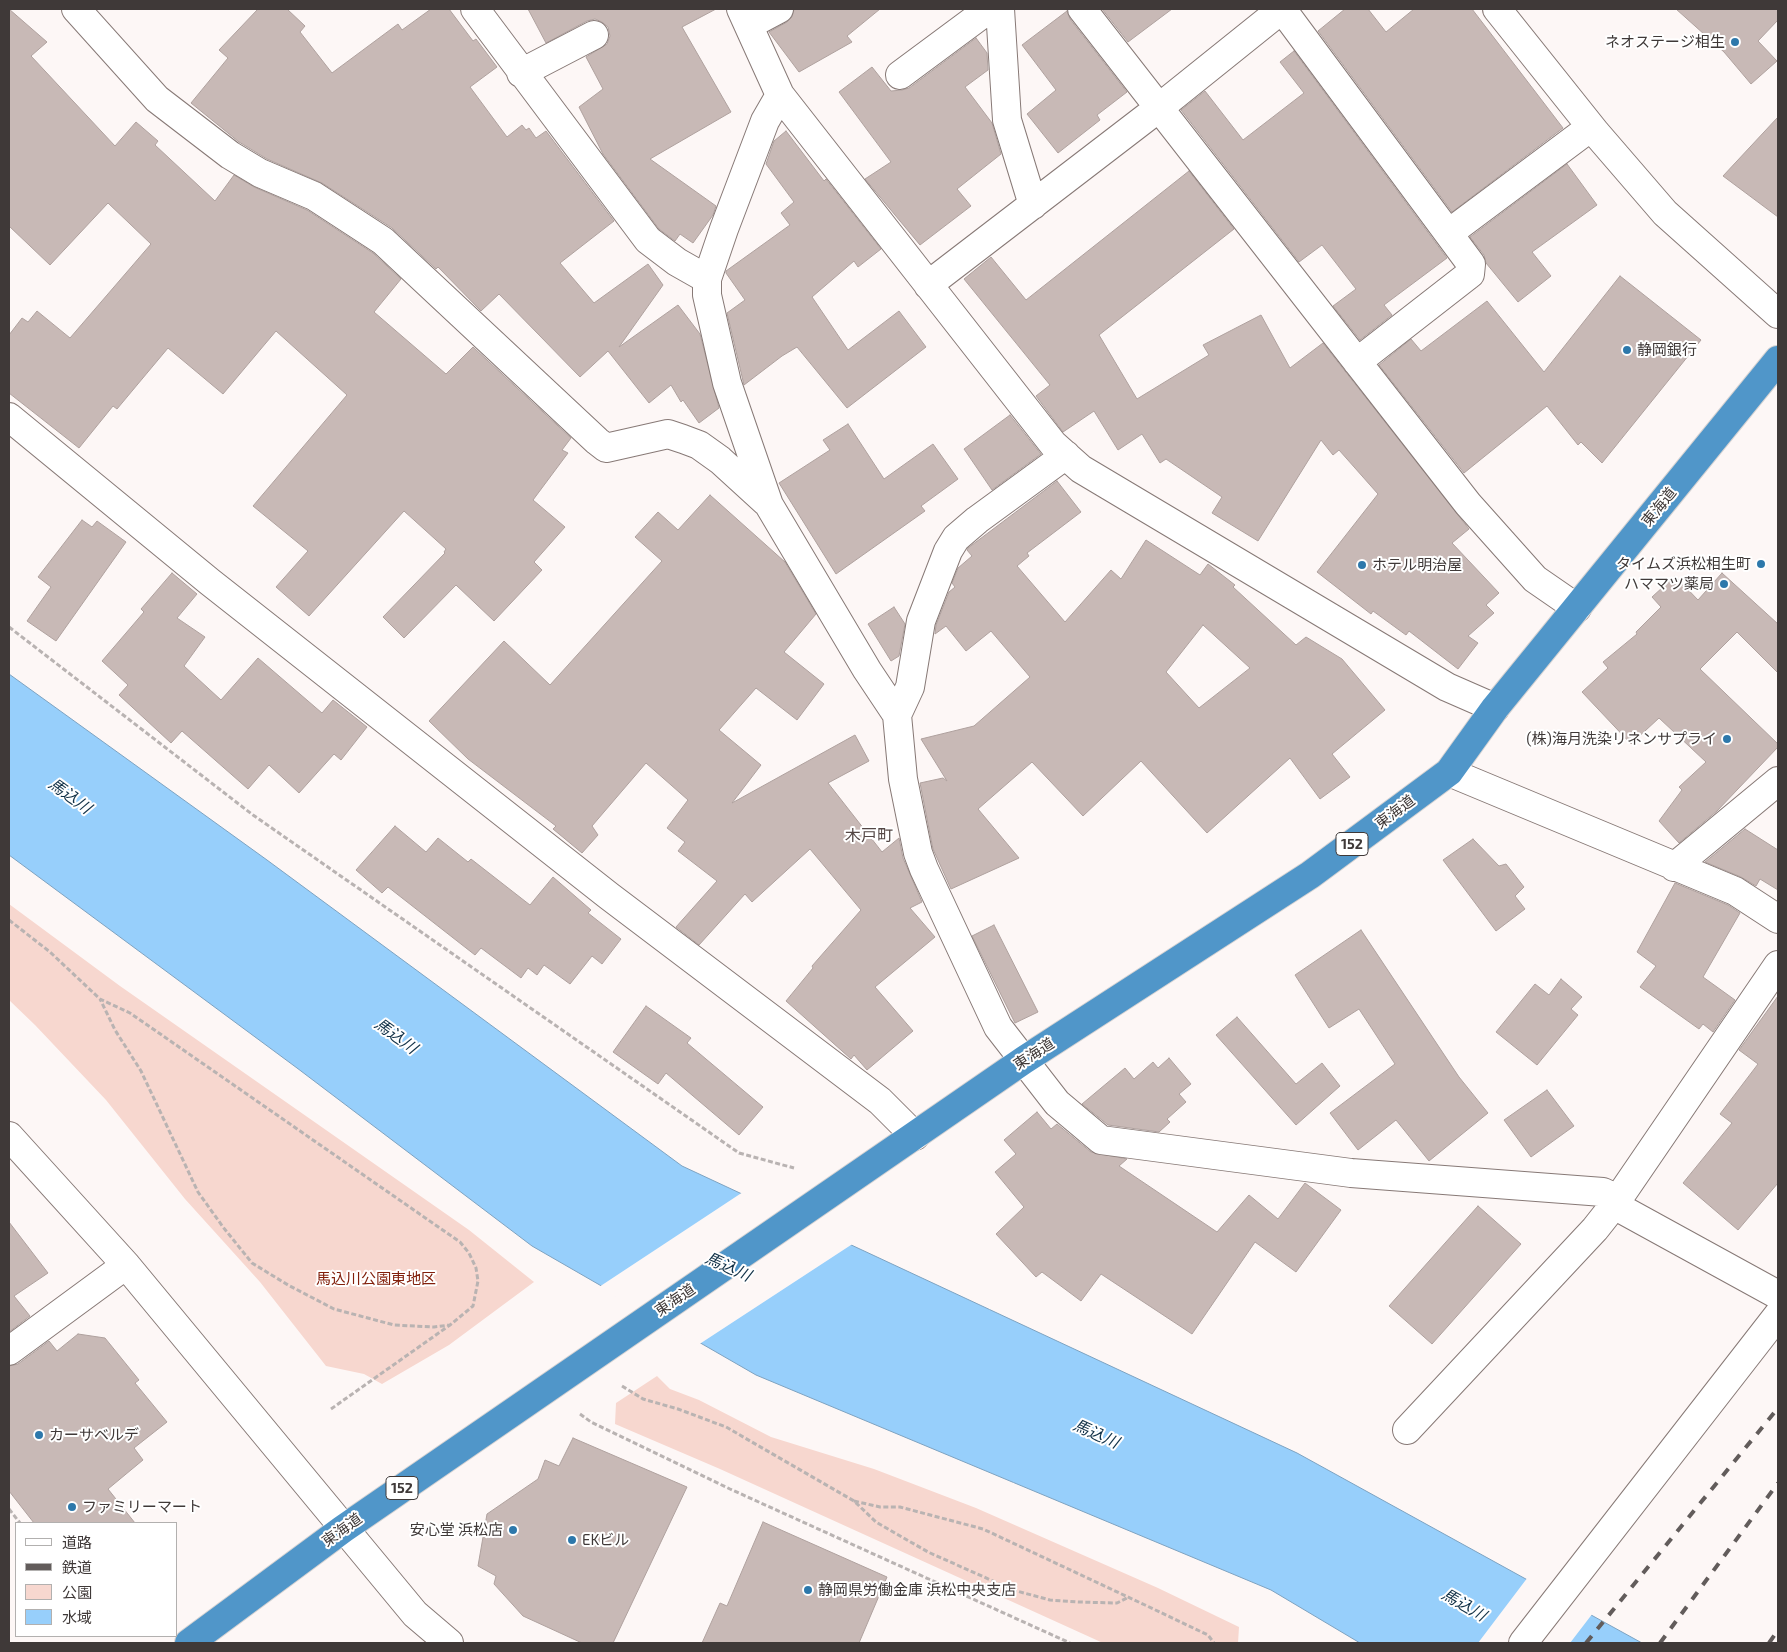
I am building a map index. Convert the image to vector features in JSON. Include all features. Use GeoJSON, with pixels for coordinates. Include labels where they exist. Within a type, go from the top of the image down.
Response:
{"type":"FeatureCollection","features":[{"type":"Feature","properties":{"kind":"highway","name":"東海道"},"geometry":{"type":"LineString","coordinates":[[189,1643],[343,1529],[1024,1060],[1310,875],[1449,772],[1496,708],[1778,360]]}},
{"type":"Feature","properties":{"kind":"street"},"geometry":{"type":"LineString","coordinates":[[76,9],[157,99],[230,155],[260,173],[314,196],[383,241],[597,442],[606,448],[668,434],[683,439],[699,445],[720,460],[769,505]]}},
{"type":"Feature","properties":{"kind":"street"},"geometry":{"type":"LineString","coordinates":[[475,9],[648,240],[670,257],[707,279]]}},
{"type":"Feature","properties":{"kind":"street"},"geometry":{"type":"LineString","coordinates":[[779,9],[745,17],[780,95],[1053,444],[1081,469],[1438,682],[1496,708]]}},
{"type":"Feature","properties":{"kind":"street"},"geometry":{"type":"LineString","coordinates":[[900,75],[989,9]]}},
{"type":"Feature","properties":{"kind":"street"},"geometry":{"type":"LineString","coordinates":[[1000,9],[1007,120],[1033,204]]}},
{"type":"Feature","properties":{"kind":"street"},"geometry":{"type":"LineString","coordinates":[[1082,9],[1468,504],[1535,579],[1577,608]]}},
{"type":"Feature","properties":{"kind":"street"},"geometry":{"type":"LineString","coordinates":[[928,285],[1160,107],[1282,9],[1472,264],[1470,274],[1357,362]]}},
{"type":"Feature","properties":{"kind":"street"},"geometry":{"type":"LineString","coordinates":[[1496,9],[1665,213],[1778,314]]}},
{"type":"Feature","properties":{"kind":"street"},"geometry":{"type":"LineString","coordinates":[[521,72],[594,35]]}},
{"type":"Feature","properties":{"kind":"street"},"geometry":{"type":"LineString","coordinates":[[780,95],[765,121],[707,279],[707,295],[727,383],[769,505],[866,670],[897,715],[903,779],[918,853],[998,1027],[1057,1103],[1101,1140],[1351,1174],[1603,1192],[1616,1202],[1778,1295]]}},
{"type":"Feature","properties":{"kind":"street"},"geometry":{"type":"LineString","coordinates":[[1449,233],[1591,126]]}},
{"type":"Feature","properties":{"kind":"street"},"geometry":{"type":"LineString","coordinates":[[9,417],[210,582],[586,878],[880,1101],[916,1136]]}},
{"type":"Feature","properties":{"kind":"street"},"geometry":{"type":"LineString","coordinates":[[897,715],[910,687],[921,621],[948,551],[956,538],[976,520],[1066,455]]}},
{"type":"Feature","properties":{"kind":"street"},"geometry":{"type":"LineString","coordinates":[[1449,772],[1735,892],[1778,919]]}},
{"type":"Feature","properties":{"kind":"street"},"geometry":{"type":"LineString","coordinates":[[1674,867],[1778,781]]}},
{"type":"Feature","properties":{"kind":"street"},"geometry":{"type":"LineString","coordinates":[[1407,1430],[1595,1228],[1616,1202],[1778,965]]}},
{"type":"Feature","properties":{"kind":"street"},"geometry":{"type":"LineString","coordinates":[[9,1136],[126,1265],[415,1614],[449,1643]]}},
{"type":"Feature","properties":{"kind":"street"},"geometry":{"type":"LineString","coordinates":[[9,1350],[126,1265]]}},
{"type":"Feature","properties":{"kind":"street"},"geometry":{"type":"LineString","coordinates":[[1523,1643],[1778,1315]]}},
{"type":"Feature","properties":{"kind":"path"},"geometry":{"type":"LineString","coordinates":[[9,627],[253,816],[739,1153],[794,1168]]}},
{"type":"Feature","properties":{"kind":"path"},"geometry":{"type":"LineString","coordinates":[[9,920],[50,952],[100,999],[130,1012],[460,1242],[470,1253],[476,1268],[476,1296],[473,1306],[450,1325],[331,1410]]}},
{"type":"Feature","properties":{"kind":"path"},"geometry":{"type":"LineString","coordinates":[[100,999],[115,1030],[141,1071],[198,1192],[252,1264],[334,1309],[394,1325],[434,1327],[450,1325]]}},
{"type":"Feature","properties":{"kind":"path"},"geometry":{"type":"LineString","coordinates":[[622,1386],[643,1399],[726,1427],[854,1501],[876,1522],[928,1552],[1013,1590],[1050,1600],[1078,1602],[1117,1603],[1130,1597]]}},
{"type":"Feature","properties":{"kind":"path"},"geometry":{"type":"LineString","coordinates":[[580,1414],[591,1422],[730,1489],[1070,1643]]}},
{"type":"Feature","properties":{"kind":"path"},"geometry":{"type":"LineString","coordinates":[[854,1501],[880,1507],[900,1507],[983,1529],[1130,1597],[1208,1636],[1214,1643]]}},
{"type":"Feature","properties":{"kind":"path"},"geometry":{"type":"LineString","coordinates":[[9,1508],[19,1522]]}},
{"type":"Feature","properties":{"kind":"green space","name":"馬込川公園東地区"},"geometry":{"type":"Polygon","coordinates":[[[9,904],[120,986],[469,1230],[534,1282],[449,1345],[382,1384],[364,1374],[326,1366],[260,1282],[185,1199],[106,1100],[9,1000],[9,904]]]}},
{"type":"Feature","properties":{"kind":"green space"},"geometry":{"type":"Polygon","coordinates":[[[657,1376],[670,1389],[699,1400],[771,1437],[874,1469],[976,1508],[1158,1588],[1239,1627],[1238,1643],[1103,1643],[720,1469],[615,1424],[616,1403],[657,1376]]]}},
{"type":"Feature","properties":{"kind":"water","name":"馬込川"},"geometry":{"type":"Polygon","coordinates":[[[9,674],[267,860],[682,1166],[1297,1453],[1642,1643],[1360,1643],[1271,1590],[756,1375],[532,1246],[297,1068],[9,855],[9,674]]]}},
{"type":"Feature","properties":{"kind":"pier"},"geometry":{"type":"Polygon","coordinates":[[[743,1192],[854,1243],[698,1345],[599,1287],[743,1192]]]}},
{"type":"Feature","properties":{"kind":"pier"},"geometry":{"type":"Polygon","coordinates":[[[1528,1577],[1593,1613],[1570,1643],[1478,1643],[1528,1577]]]}},
{"type":"Feature","properties":{"kind":"building"},"geometry":{"type":"Polygon","coordinates":[[[9,9],[47,42],[31,56],[115,146],[136,122],[158,141],[155,145],[215,201],[234,175],[254,187],[307,210],[373,253],[401,279],[374,312],[446,374],[473,347],[571,438],[562,450],[568,453],[533,500],[565,527],[534,562],[542,570],[494,621],[456,585],[404,638],[383,617],[445,553],[446,549],[404,511],[309,616],[276,587],[308,551],[253,506],[347,395],[276,331],[223,394],[168,348],[117,409],[113,406],[79,448],[9,393],[9,335],[22,318],[28,322],[37,311],[70,338],[151,244],[108,203],[50,265],[9,226],[9,9]]]}},
{"type":"Feature","properties":{"kind":"building"},"geometry":{"type":"Polygon","coordinates":[[[258,9],[287,9],[305,26],[300,32],[332,73],[398,24],[402,30],[431,9],[449,9],[473,41],[476,39],[497,67],[470,87],[507,137],[522,125],[526,130],[529,128],[536,138],[546,131],[614,221],[560,263],[594,303],[648,264],[663,285],[619,347],[678,305],[700,334],[719,408],[699,423],[683,400],[681,402],[671,385],[649,403],[608,351],[580,377],[499,294],[481,311],[438,267],[436,269],[392,228],[322,183],[267,159],[239,142],[191,103],[228,58],[219,50],[258,9]]]}},
{"type":"Feature","properties":{"kind":"building"},"geometry":{"type":"Polygon","coordinates":[[[528,9],[716,9],[682,27],[731,112],[650,159],[716,206],[713,215],[693,243],[680,234],[675,241],[659,229],[603,154],[579,107],[603,89],[586,57],[607,44],[610,36],[608,27],[595,19],[587,21],[546,43],[528,9]]]}},
{"type":"Feature","properties":{"kind":"building"},"geometry":{"type":"Polygon","coordinates":[[[794,9],[880,9],[847,36],[852,42],[799,72],[769,32],[787,22],[792,17],[794,9]]]}},
{"type":"Feature","properties":{"kind":"building"},"geometry":{"type":"Polygon","coordinates":[[[1102,9],[1172,9],[1128,42],[1102,9]]]}},
{"type":"Feature","properties":{"kind":"building"},"geometry":{"type":"Polygon","coordinates":[[[1345,9],[1368,9],[1386,32],[1414,9],[1472,9],[1563,128],[1452,212],[1318,31],[1345,9]]]}},
{"type":"Feature","properties":{"kind":"building","name":"ネオステージ相生"},"geometry":{"type":"Polygon","coordinates":[[[1676,9],[1778,9],[1778,20],[1758,41],[1777,61],[1751,84],[1724,52],[1676,9]]]}},
{"type":"Feature","properties":{"kind":"building"},"geometry":{"type":"Polygon","coordinates":[[[1067,11],[1070,19],[1127,92],[1097,115],[1100,120],[1058,153],[1027,114],[1056,90],[1022,45],[1067,11]]]}},
{"type":"Feature","properties":{"kind":"building"},"geometry":{"type":"Polygon","coordinates":[[[976,38],[987,53],[988,70],[965,87],[992,123],[1001,154],[957,189],[971,206],[920,245],[865,179],[891,162],[839,92],[872,67],[891,91],[909,88],[976,38]]]}},
{"type":"Feature","properties":{"kind":"building"},"geometry":{"type":"Polygon","coordinates":[[[1294,51],[1447,258],[1384,305],[1392,315],[1360,340],[1333,306],[1356,289],[1322,245],[1299,262],[1181,110],[1205,91],[1243,140],[1304,93],[1280,62],[1294,51]]]}},
{"type":"Feature","properties":{"kind":"building"},"geometry":{"type":"Polygon","coordinates":[[[1778,117],[1778,217],[1723,176],[1778,117]]]}},
{"type":"Feature","properties":{"kind":"building"},"geometry":{"type":"Polygon","coordinates":[[[786,131],[824,181],[826,179],[881,249],[858,267],[854,261],[812,297],[848,350],[899,311],[926,347],[847,408],[797,347],[744,385],[727,313],[745,300],[726,271],[790,225],[781,213],[794,202],[766,164],[774,141],[786,131]]]}},
{"type":"Feature","properties":{"kind":"building"},"geometry":{"type":"Polygon","coordinates":[[[1567,164],[1597,205],[1532,252],[1551,276],[1518,302],[1486,263],[1484,255],[1470,237],[1567,164]]]}},
{"type":"Feature","properties":{"kind":"building"},"geometry":{"type":"Polygon","coordinates":[[[1189,171],[1234,229],[1099,335],[1137,399],[1209,355],[1203,345],[1261,315],[1290,368],[1323,343],[1469,529],[1452,543],[1499,593],[1486,605],[1494,613],[1468,636],[1478,643],[1458,669],[1409,631],[1406,635],[1373,611],[1371,614],[1317,572],[1378,494],[1339,450],[1333,455],[1321,440],[1258,541],[1212,513],[1222,497],[1166,459],[1160,463],[1142,434],[1118,450],[1094,411],[1063,432],[1036,396],[1050,385],[964,279],[991,257],[1026,300],[1189,171]]]}},
{"type":"Feature","properties":{"kind":"building"},"geometry":{"type":"Polygon","coordinates":[[[1620,276],[1701,340],[1602,463],[1581,442],[1578,445],[1547,406],[1464,473],[1379,365],[1411,339],[1421,351],[1487,301],[1544,372],[1620,276]]]}},
{"type":"Feature","properties":{"kind":"building"},"geometry":{"type":"Polygon","coordinates":[[[1010,415],[1041,454],[992,490],[964,449],[1010,415]]]}},
{"type":"Feature","properties":{"kind":"building"},"geometry":{"type":"Polygon","coordinates":[[[848,424],[884,479],[933,444],[958,479],[921,506],[925,511],[836,574],[779,483],[830,450],[823,440],[848,424]]]}},
{"type":"Feature","properties":{"kind":"building"},"geometry":{"type":"Polygon","coordinates":[[[1057,481],[1081,512],[1027,553],[1029,556],[1017,566],[1065,622],[1111,570],[1121,579],[1146,540],[1200,575],[1208,564],[1235,585],[1233,587],[1296,645],[1306,637],[1342,659],[1385,710],[1332,754],[1350,777],[1320,799],[1290,758],[1207,833],[1141,761],[1083,816],[1032,762],[978,809],[1019,858],[951,889],[933,849],[920,783],[943,778],[947,781],[921,739],[974,726],[1030,677],[991,631],[966,651],[946,626],[935,634],[936,625],[949,592],[955,587],[952,583],[958,568],[972,556],[967,550],[1057,481]],[[1203,625],[1166,672],[1199,708],[1250,668],[1203,625]]]}},
{"type":"Feature","properties":{"kind":"building"},"geometry":{"type":"Polygon","coordinates":[[[710,495],[785,562],[816,614],[784,652],[824,684],[797,720],[756,688],[719,730],[761,765],[732,803],[855,735],[869,761],[828,783],[882,852],[899,838],[903,858],[922,902],[910,908],[935,937],[875,987],[913,1031],[867,1070],[854,1055],[851,1059],[786,1001],[813,968],[812,966],[861,910],[810,849],[752,902],[745,894],[699,945],[676,927],[717,881],[678,851],[685,842],[667,828],[688,800],[646,763],[592,826],[598,835],[582,853],[553,829],[556,826],[468,759],[429,721],[504,641],[550,685],[662,561],[635,537],[658,512],[678,530],[710,495]]]}},
{"type":"Feature","properties":{"kind":"building"},"geometry":{"type":"Polygon","coordinates":[[[82,520],[92,527],[97,521],[126,542],[56,641],[27,621],[51,587],[38,577],[82,520]]]}},
{"type":"Feature","properties":{"kind":"building"},"geometry":{"type":"Polygon","coordinates":[[[172,573],[197,594],[177,618],[205,637],[184,666],[221,700],[258,658],[322,713],[333,700],[367,727],[341,760],[334,754],[299,793],[269,765],[248,789],[182,731],[171,743],[119,695],[128,685],[102,661],[144,612],[141,609],[172,573]]]}},
{"type":"Feature","properties":{"kind":"building"},"geometry":{"type":"Polygon","coordinates":[[[1722,573],[1778,624],[1778,673],[1737,632],[1700,669],[1778,744],[1778,747],[1717,811],[1679,843],[1659,821],[1682,790],[1679,787],[1706,762],[1659,718],[1631,744],[1582,692],[1608,668],[1603,662],[1637,634],[1636,632],[1661,607],[1652,597],[1675,576],[1698,600],[1722,573]]]}},
{"type":"Feature","properties":{"kind":"building"},"geometry":{"type":"Polygon","coordinates":[[[894,607],[905,624],[899,656],[891,661],[868,624],[894,607]]]}},
{"type":"Feature","properties":{"kind":"building"},"geometry":{"type":"Polygon","coordinates":[[[395,826],[426,852],[438,838],[468,862],[471,859],[530,905],[553,877],[591,910],[588,913],[621,939],[602,964],[592,956],[570,984],[544,965],[537,975],[528,968],[521,978],[481,948],[475,955],[388,887],[382,893],[356,870],[395,826]]]}},
{"type":"Feature","properties":{"kind":"building"},"geometry":{"type":"Polygon","coordinates":[[[1745,829],[1778,850],[1778,890],[1760,879],[1756,886],[1741,877],[1705,862],[1745,829]]]}},
{"type":"Feature","properties":{"kind":"building"},"geometry":{"type":"Polygon","coordinates":[[[1473,839],[1499,866],[1506,864],[1524,887],[1515,896],[1525,909],[1496,931],[1443,860],[1473,839]]]}},
{"type":"Feature","properties":{"kind":"building"},"geometry":{"type":"Polygon","coordinates":[[[1675,883],[1728,905],[1740,913],[1703,977],[1735,1000],[1713,1032],[1703,1024],[1699,1029],[1640,987],[1656,966],[1637,952],[1675,883]]]}},
{"type":"Feature","properties":{"kind":"building"},"geometry":{"type":"Polygon","coordinates":[[[994,925],[1038,1012],[1015,1023],[972,936],[994,925]]]}},
{"type":"Feature","properties":{"kind":"building"},"geometry":{"type":"Polygon","coordinates":[[[1361,930],[1459,1077],[1488,1113],[1429,1161],[1396,1120],[1358,1150],[1330,1113],[1395,1064],[1359,1009],[1329,1028],[1295,975],[1361,930]]]}},
{"type":"Feature","properties":{"kind":"building"},"geometry":{"type":"Polygon","coordinates":[[[1561,979],[1582,997],[1571,1009],[1578,1015],[1537,1065],[1496,1032],[1535,984],[1549,995],[1561,979]]]}},
{"type":"Feature","properties":{"kind":"building"},"geometry":{"type":"Polygon","coordinates":[[[1778,996],[1778,1183],[1738,1230],[1683,1183],[1732,1123],[1720,1114],[1758,1064],[1739,1050],[1778,996]]]}},
{"type":"Feature","properties":{"kind":"building"},"geometry":{"type":"Polygon","coordinates":[[[646,1006],[691,1038],[687,1043],[763,1107],[739,1135],[666,1073],[658,1084],[613,1052],[646,1006]]]}},
{"type":"Feature","properties":{"kind":"building"},"geometry":{"type":"Polygon","coordinates":[[[1237,1017],[1296,1084],[1322,1063],[1340,1086],[1296,1125],[1216,1035],[1237,1017]]]}},
{"type":"Feature","properties":{"kind":"building"},"geometry":{"type":"Polygon","coordinates":[[[1169,1058],[1191,1084],[1179,1094],[1186,1102],[1167,1119],[1170,1122],[1159,1132],[1108,1125],[1082,1104],[1125,1068],[1134,1079],[1153,1062],[1158,1068],[1169,1058]]]}},
{"type":"Feature","properties":{"kind":"building"},"geometry":{"type":"Polygon","coordinates":[[[1547,1090],[1574,1126],[1531,1157],[1504,1120],[1547,1090]]]}},
{"type":"Feature","properties":{"kind":"building"},"geometry":{"type":"Polygon","coordinates":[[[1037,1112],[1051,1129],[1057,1124],[1091,1152],[1127,1159],[1119,1166],[1217,1232],[1249,1195],[1278,1219],[1305,1183],[1341,1210],[1296,1272],[1255,1242],[1192,1334],[1101,1274],[1081,1301],[1042,1272],[1036,1277],[996,1234],[1024,1207],[995,1172],[1016,1154],[1004,1140],[1037,1112]]]}},
{"type":"Feature","properties":{"kind":"building"},"geometry":{"type":"Polygon","coordinates":[[[1478,1206],[1521,1244],[1432,1344],[1389,1306],[1478,1206]]]}},
{"type":"Feature","properties":{"kind":"building"},"geometry":{"type":"Polygon","coordinates":[[[9,1222],[48,1273],[14,1296],[30,1316],[9,1332],[9,1222]]]}},
{"type":"Feature","properties":{"kind":"building"},"geometry":{"type":"Polygon","coordinates":[[[78,1334],[105,1338],[139,1380],[135,1383],[167,1422],[134,1448],[143,1460],[108,1489],[134,1522],[33,1522],[9,1491],[9,1366],[18,1364],[49,1341],[57,1351],[78,1334]]]}},
{"type":"Feature","properties":{"kind":"building","name":"EKビル"},"geometry":{"type":"Polygon","coordinates":[[[573,1438],[687,1487],[613,1643],[582,1643],[523,1616],[494,1584],[496,1576],[478,1566],[487,1514],[538,1479],[545,1460],[559,1466],[573,1438]]]}},
{"type":"Feature","properties":{"kind":"building","name":"静岡県労働金庫 浜松中央支店"},"geometry":{"type":"Polygon","coordinates":[[[763,1522],[887,1577],[859,1643],[702,1643],[720,1603],[727,1606],[763,1522]]]}},
{"type":"Feature","properties":{"kind":"railway"},"geometry":{"type":"LineString","coordinates":[[1586,1643],[1778,1408]]}},
{"type":"Feature","properties":{"kind":"railway"},"geometry":{"type":"LineString","coordinates":[[1660,1643],[1778,1483]]}},
{"type":"Feature","properties":{"kind":"railway"},"geometry":{"type":"LineString","coordinates":[[1769,1643],[1778,1630]]}},
{"type":"Feature","properties":{"kind":"place","name":"ネオステージ相生"},"geometry":{"type":"Point","coordinates":[1735,42]}},
{"type":"Feature","properties":{"kind":"place","name":"静岡銀行"},"geometry":{"type":"Point","coordinates":[1627,350]}},
{"type":"Feature","properties":{"kind":"place","name":"タイムズ浜松相生町"},"geometry":{"type":"Point","coordinates":[1761,564]}},
{"type":"Feature","properties":{"kind":"place","name":"ホテル明治屋"},"geometry":{"type":"Point","coordinates":[1362,565]}},
{"type":"Feature","properties":{"kind":"place","name":"ハママツ薬局"},"geometry":{"type":"Point","coordinates":[1724,584]}},
{"type":"Feature","properties":{"kind":"place","name":"(株)海月洗染リネンサプライ"},"geometry":{"type":"Point","coordinates":[1727,739]}},
{"type":"Feature","properties":{"kind":"place","name":"カーサベルデ"},"geometry":{"type":"Point","coordinates":[39,1435]}},
{"type":"Feature","properties":{"kind":"place","name":"ファミリーマート"},"geometry":{"type":"Point","coordinates":[72,1507]}},
{"type":"Feature","properties":{"kind":"place","name":"安心堂 浜松店"},"geometry":{"type":"Point","coordinates":[513,1530]}},
{"type":"Feature","properties":{"kind":"place","name":"EKビル"},"geometry":{"type":"Point","coordinates":[572,1540]}},
{"type":"Feature","properties":{"kind":"place","name":"静岡県労働金庫 浜松中央支店"},"geometry":{"type":"Point","coordinates":[808,1590]}},
{"type":"Feature","properties":{"kind":"district","name":"木戸町"},"geometry":{"type":"Point","coordinates":[869,836]}}]}
